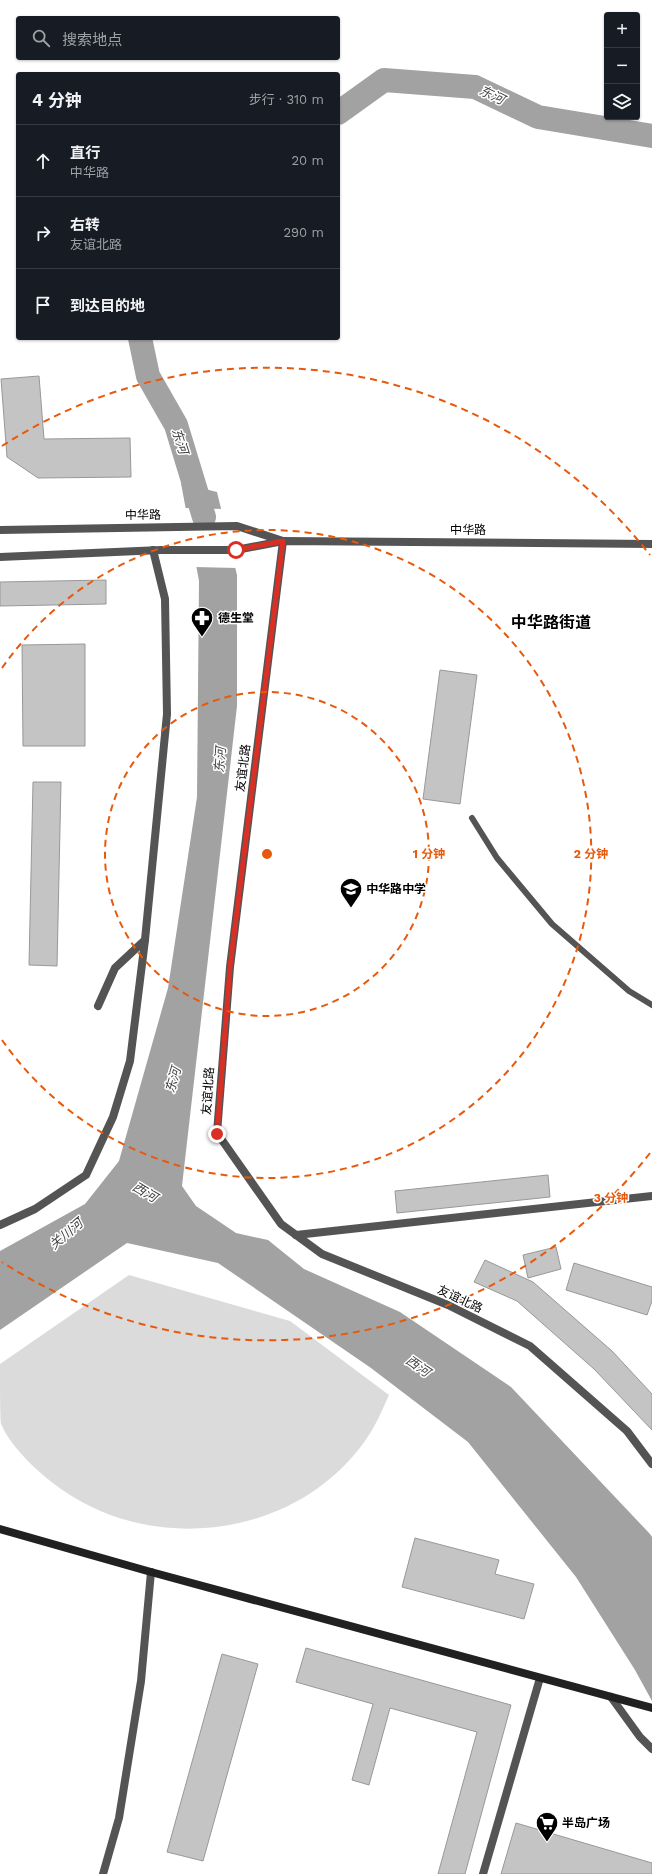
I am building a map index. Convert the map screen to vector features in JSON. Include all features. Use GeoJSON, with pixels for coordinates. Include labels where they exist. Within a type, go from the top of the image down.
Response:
{"type":"FeatureCollection","features":[{"type":"Feature","properties":{"kind":"main road"},"geometry":{"type":"LineString","coordinates":[[0,1529],[151,1572],[652,1708]]}},
{"type":"Feature","properties":{"kind":"street","name":"中华路"},"geometry":{"type":"LineString","coordinates":[[0,530],[237,526],[283,541]]}},
{"type":"Feature","properties":{"kind":"street","name":"中华路"},"geometry":{"type":"LineString","coordinates":[[0,557],[157,550],[236,550],[283,541],[652,544]]}},
{"type":"Feature","properties":{"kind":"street","name":"友谊北路"},"geometry":{"type":"LineString","coordinates":[[283,541],[230,967],[217,1134],[281,1224],[322,1254],[448,1305],[530,1346],[627,1431],[652,1464]]}},
{"type":"Feature","properties":{"kind":"street"},"geometry":{"type":"LineString","coordinates":[[0,1225],[35,1209],[86,1175],[113,1117],[130,1061],[145,940],[167,714],[165,599],[157,550]]}},
{"type":"Feature","properties":{"kind":"street"},"geometry":{"type":"LineString","coordinates":[[98,1006],[115,968],[145,940]]}},
{"type":"Feature","properties":{"kind":"street"},"geometry":{"type":"LineString","coordinates":[[296,1235],[652,1196]]}},
{"type":"Feature","properties":{"kind":"street"},"geometry":{"type":"LineString","coordinates":[[103,1874],[119,1818],[134,1726],[141,1681],[151,1572]]}},
{"type":"Feature","properties":{"kind":"street"},"geometry":{"type":"LineString","coordinates":[[484,1874],[540,1678]]}},
{"type":"Feature","properties":{"kind":"street"},"geometry":{"type":"LineString","coordinates":[[611,1697],[640,1737],[652,1750]]}},
{"type":"Feature","properties":{"kind":"lane"},"geometry":{"type":"LineString","coordinates":[[472,818],[497,858],[552,924],[629,991],[652,1005]]}},
{"type":"Feature","properties":{"kind":"shaded area"},"geometry":{"type":"Polygon","coordinates":[[[129,1275],[290,1321],[389,1395],[369,1435],[342,1468],[309,1494],[272,1513],[232,1525],[190,1529],[148,1525],[108,1514],[70,1495],[40,1473],[13,1444],[6,1434],[1,1424],[0,1364],[129,1275]]]}},
{"type":"Feature","properties":{"kind":"water"},"geometry":{"type":"Polygon","coordinates":[[[181,483],[217,492],[237,575],[237,706],[182,1186],[196,1206],[236,1233],[268,1240],[304,1269],[400,1312],[511,1387],[650,1534],[652,1537],[652,1701],[635,1670],[576,1577],[468,1442],[371,1368],[218,1263],[127,1243],[0,1330],[0,1251],[85,1204],[119,1161],[168,988],[197,797],[199,581],[181,483]]]}},
{"type":"Feature","properties":{"kind":"pier"},"geometry":{"type":"Polygon","coordinates":[[[184,508],[223,509],[237,568],[195,567],[184,508]]]}},
{"type":"Feature","properties":{"kind":"building"},"geometry":{"type":"Polygon","coordinates":[[[39,376],[44,439],[130,438],[131,477],[38,478],[7,457],[1,379],[39,376]]]}},
{"type":"Feature","properties":{"kind":"building"},"geometry":{"type":"Polygon","coordinates":[[[106,580],[106,604],[0,606],[0,582],[106,580]]]}},
{"type":"Feature","properties":{"kind":"building"},"geometry":{"type":"Polygon","coordinates":[[[85,644],[85,746],[23,746],[22,645],[85,644]]]}},
{"type":"Feature","properties":{"kind":"building"},"geometry":{"type":"Polygon","coordinates":[[[440,670],[477,675],[460,804],[423,799],[440,670]]]}},
{"type":"Feature","properties":{"kind":"building"},"geometry":{"type":"Polygon","coordinates":[[[33,782],[61,782],[57,966],[29,965],[33,782]]]}},
{"type":"Feature","properties":{"kind":"building"},"geometry":{"type":"Polygon","coordinates":[[[548,1175],[550,1197],[397,1213],[395,1191],[548,1175]]]}},
{"type":"Feature","properties":{"kind":"building"},"geometry":{"type":"Polygon","coordinates":[[[556,1247],[561,1269],[528,1278],[523,1255],[556,1247]]]}},
{"type":"Feature","properties":{"kind":"building"},"geometry":{"type":"Polygon","coordinates":[[[485,1260],[533,1282],[612,1351],[652,1394],[652,1430],[594,1369],[517,1301],[474,1282],[485,1260]]]}},
{"type":"Feature","properties":{"kind":"building"},"geometry":{"type":"Polygon","coordinates":[[[574,1263],[652,1287],[652,1301],[647,1315],[566,1290],[574,1263]]]}},
{"type":"Feature","properties":{"kind":"building"},"geometry":{"type":"Polygon","coordinates":[[[415,1538],[499,1560],[495,1574],[534,1584],[524,1619],[402,1587],[415,1538]]]}},
{"type":"Feature","properties":{"kind":"building"},"geometry":{"type":"Polygon","coordinates":[[[306,1648],[511,1705],[465,1874],[438,1874],[477,1732],[390,1708],[369,1785],[352,1780],[373,1704],[296,1682],[306,1648]]]}},
{"type":"Feature","properties":{"kind":"building"},"geometry":{"type":"Polygon","coordinates":[[[222,1654],[258,1664],[203,1861],[167,1852],[222,1654]]]}},
{"type":"Feature","properties":{"kind":"building","name":"半岛广场"},"geometry":{"type":"Polygon","coordinates":[[[516,1823],[652,1863],[652,1874],[501,1874],[516,1823]]]}},
{"type":"Feature","properties":{"kind":"waterway","name":"东河"},"geometry":{"type":"LineString","coordinates":[[340,112],[384,80],[475,87],[538,117],[652,136]]}},
{"type":"Feature","properties":{"kind":"waterway","name":"东河"},"geometry":{"type":"LineString","coordinates":[[140,340],[148,376],[176,425],[204,517]]}},
{"type":"Feature","properties":{"kind":"place","name":"德生堂"},"geometry":{"type":"Point","coordinates":[202,638]}},
{"type":"Feature","properties":{"kind":"place","name":"中华路中学"},"geometry":{"type":"Point","coordinates":[351,908]}},
{"type":"Feature","properties":{"kind":"place","name":"半岛广场"},"geometry":{"type":"Point","coordinates":[547,1842]}},
{"type":"Feature","properties":{"kind":"district","name":"中华路街道"},"geometry":{"type":"Point","coordinates":[551,622]}},
{"type":"Feature","properties":{"kind":"route"},"geometry":{"type":"LineString","coordinates":[[217,1134],[230,967],[283,541],[236,550]]}},
{"type":"Feature","properties":{"kind":"water label","name":"西河"},"geometry":{"type":"Point","coordinates":[145,1192]}},
{"type":"Feature","properties":{"kind":"water label","name":"关川河"},"geometry":{"type":"Point","coordinates":[66,1234]}},
{"type":"Feature","properties":{"kind":"water label","name":"西河"},"geometry":{"type":"Point","coordinates":[418,1366]}}]}
